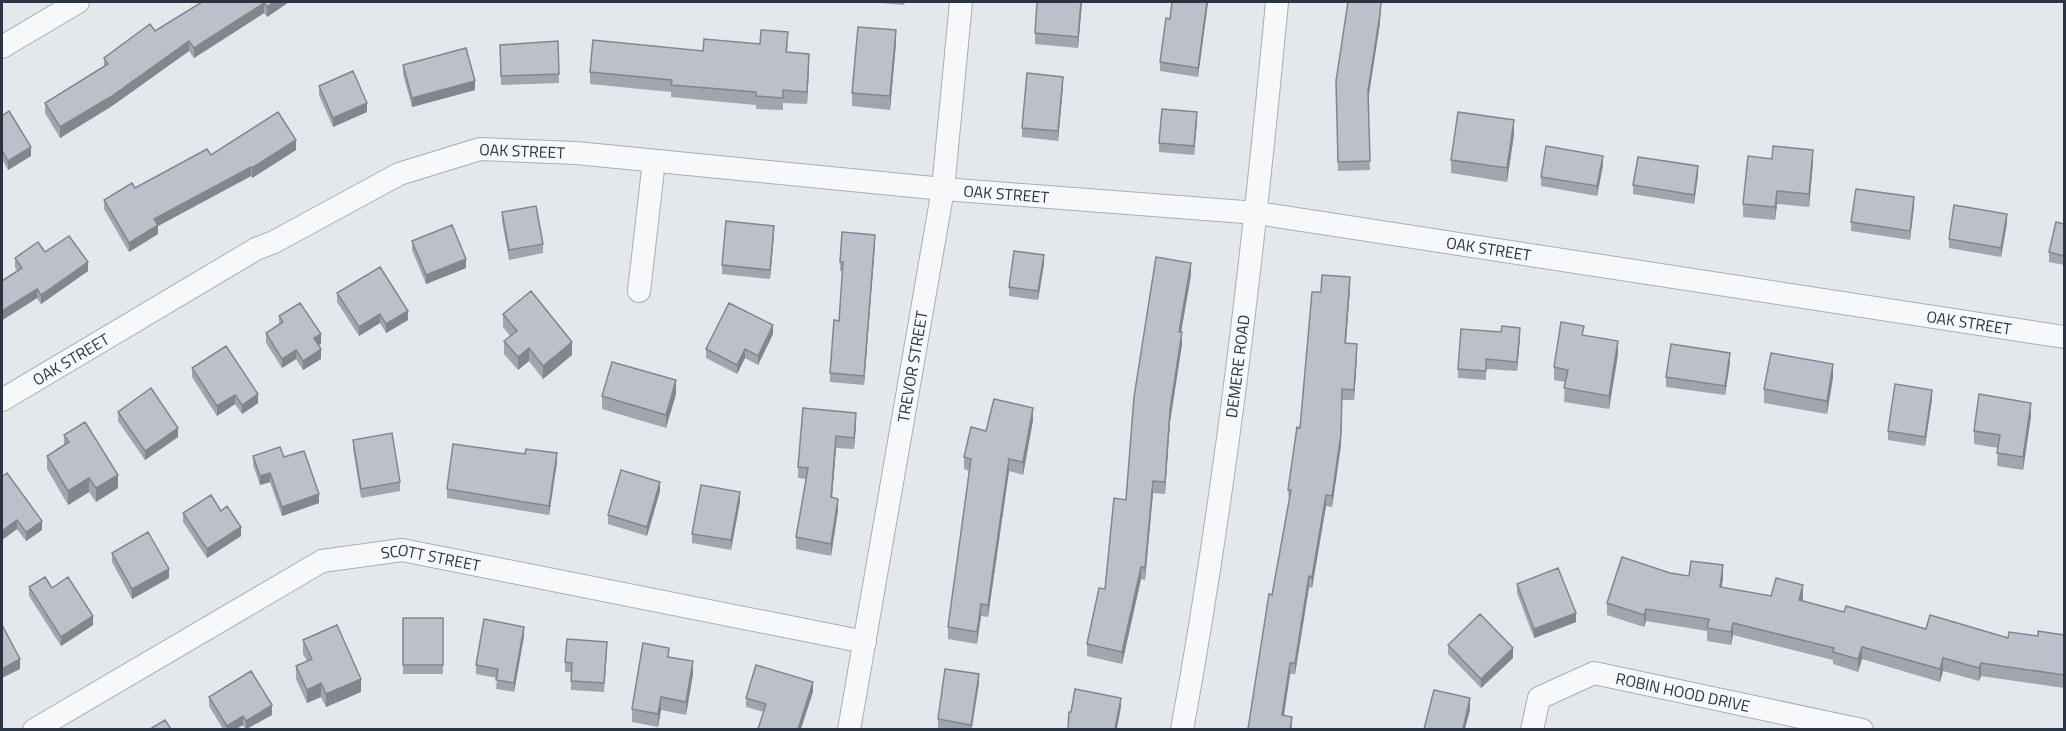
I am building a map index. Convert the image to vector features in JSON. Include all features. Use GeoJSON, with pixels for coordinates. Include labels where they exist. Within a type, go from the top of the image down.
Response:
{"type":"FeatureCollection","features":[{"type":"Feature","properties":{"kind":"street"},"geometry":{"type":"LineString","coordinates":[[2,47],[78,2]]}},
{"type":"Feature","properties":{"kind":"street","name":"TREVOR STREET"},"geometry":{"type":"LineString","coordinates":[[849,729],[943,189],[961,2]]}},
{"type":"Feature","properties":{"kind":"street","name":"DEMERE ROAD"},"geometry":{"type":"LineString","coordinates":[[1182,729],[1202,622],[1257,213],[1276,2]]}},
{"type":"Feature","properties":{"kind":"street","name":"OAK STREET"},"geometry":{"type":"LineString","coordinates":[[2,400],[256,249],[274,242],[399,174],[480,149],[576,153],[943,189],[1257,213],[2064,337]]}},
{"type":"Feature","properties":{"kind":"street"},"geometry":{"type":"LineString","coordinates":[[639,291],[654,161]]}},
{"type":"Feature","properties":{"kind":"street","name":"SCOTT STREET"},"geometry":{"type":"LineString","coordinates":[[34,729],[322,561],[402,550],[865,642]]}},
{"type":"Feature","properties":{"kind":"street","name":"ROBIN HOOD DRIVE"},"geometry":{"type":"LineString","coordinates":[[1532,729],[1539,698],[1594,673],[1850,728]]}},
{"type":"Feature","properties":{"kind":"building"},"geometry":{"type":"Polygon","coordinates":[[[202,2],[275,2],[267,7],[264,3],[194,48],[189,41],[112,96],[60,127],[45,103],[108,64],[104,58],[150,24],[155,31],[202,2]]]}},
{"type":"Feature","properties":{"kind":"building"},"geometry":{"type":"Polygon","coordinates":[[[1037,2],[1081,2],[1078,37],[1035,33],[1037,2]]]}},
{"type":"Feature","properties":{"kind":"building"},"geometry":{"type":"Polygon","coordinates":[[[1172,2],[1207,2],[1198,68],[1160,62],[1166,18],[1170,19],[1172,2]]]}},
{"type":"Feature","properties":{"kind":"building"},"geometry":{"type":"Polygon","coordinates":[[[1348,2],[1381,2],[1368,91],[1370,161],[1338,162],[1336,81],[1348,2]]]}},
{"type":"Feature","properties":{"kind":"building"},"geometry":{"type":"Polygon","coordinates":[[[858,27],[896,30],[890,96],[852,93],[858,27]]]}},
{"type":"Feature","properties":{"kind":"building"},"geometry":{"type":"Polygon","coordinates":[[[761,30],[788,32],[786,52],[809,54],[807,92],[783,90],[783,98],[756,96],[756,92],[671,85],[672,80],[590,72],[593,40],[703,51],[704,39],[760,44],[761,30]]]}},
{"type":"Feature","properties":{"kind":"building"},"geometry":{"type":"Polygon","coordinates":[[[558,41],[559,74],[501,76],[500,45],[558,41]]]}},
{"type":"Feature","properties":{"kind":"building"},"geometry":{"type":"Polygon","coordinates":[[[466,48],[475,81],[412,98],[403,65],[466,48]]]}},
{"type":"Feature","properties":{"kind":"building"},"geometry":{"type":"Polygon","coordinates":[[[353,71],[367,103],[333,118],[319,86],[353,71]]]}},
{"type":"Feature","properties":{"kind":"building"},"geometry":{"type":"Polygon","coordinates":[[[1027,73],[1063,77],[1058,131],[1022,128],[1027,73]]]}},
{"type":"Feature","properties":{"kind":"building"},"geometry":{"type":"Polygon","coordinates":[[[1162,109],[1197,112],[1194,146],[1159,143],[1162,109]]]}},
{"type":"Feature","properties":{"kind":"building"},"geometry":{"type":"Polygon","coordinates":[[[9,111],[31,147],[8,161],[2,153],[2,116],[9,111]]]}},
{"type":"Feature","properties":{"kind":"building"},"geometry":{"type":"Polygon","coordinates":[[[278,112],[296,140],[252,168],[154,219],[158,225],[129,243],[104,200],[132,183],[135,188],[207,149],[211,155],[278,112]]]}},
{"type":"Feature","properties":{"kind":"building"},"geometry":{"type":"Polygon","coordinates":[[[1458,112],[1514,120],[1507,168],[1451,160],[1458,112]]]}},
{"type":"Feature","properties":{"kind":"building"},"geometry":{"type":"Polygon","coordinates":[[[1546,146],[1603,156],[1597,186],[1541,177],[1546,146]]]}},
{"type":"Feature","properties":{"kind":"building"},"geometry":{"type":"Polygon","coordinates":[[[1773,146],[1813,150],[1809,194],[1777,191],[1775,207],[1743,204],[1748,156],[1772,159],[1773,146]]]}},
{"type":"Feature","properties":{"kind":"building"},"geometry":{"type":"Polygon","coordinates":[[[1638,157],[1698,166],[1694,195],[1633,185],[1638,157]]]}},
{"type":"Feature","properties":{"kind":"building"},"geometry":{"type":"Polygon","coordinates":[[[1856,189],[1914,197],[1910,231],[1851,222],[1856,189]]]}},
{"type":"Feature","properties":{"kind":"building"},"geometry":{"type":"Polygon","coordinates":[[[1954,205],[2007,214],[2001,248],[1949,239],[1954,205]]]}},
{"type":"Feature","properties":{"kind":"building"},"geometry":{"type":"Polygon","coordinates":[[[536,206],[543,244],[509,250],[502,212],[536,206]]]}},
{"type":"Feature","properties":{"kind":"building"},"geometry":{"type":"Polygon","coordinates":[[[726,221],[774,226],[770,270],[722,265],[726,221]]]}},
{"type":"Feature","properties":{"kind":"building"},"geometry":{"type":"Polygon","coordinates":[[[2056,222],[2064,224],[2064,256],[2049,252],[2056,222]]]}},
{"type":"Feature","properties":{"kind":"building"},"geometry":{"type":"Polygon","coordinates":[[[452,225],[466,259],[426,275],[412,241],[452,225]]]}},
{"type":"Feature","properties":{"kind":"building"},"geometry":{"type":"Polygon","coordinates":[[[842,232],[875,235],[864,376],[830,373],[834,320],[839,321],[843,262],[840,262],[842,232]]]}},
{"type":"Feature","properties":{"kind":"building"},"geometry":{"type":"Polygon","coordinates":[[[69,236],[88,262],[41,295],[37,289],[2,311],[2,281],[22,268],[15,258],[38,242],[45,252],[69,236]]]}},
{"type":"Feature","properties":{"kind":"building"},"geometry":{"type":"Polygon","coordinates":[[[1014,251],[1044,255],[1038,291],[1009,287],[1014,251]]]}},
{"type":"Feature","properties":{"kind":"building"},"geometry":{"type":"Polygon","coordinates":[[[1156,257],[1191,263],[1179,332],[1182,332],[1170,410],[1165,482],[1153,481],[1145,568],[1141,567],[1122,652],[1087,644],[1099,588],[1105,589],[1114,498],[1126,500],[1134,397],[1156,257]]]}},
{"type":"Feature","properties":{"kind":"building"},"geometry":{"type":"Polygon","coordinates":[[[380,267],[408,311],[386,324],[380,314],[359,327],[337,293],[380,267]]]}},
{"type":"Feature","properties":{"kind":"building"},"geometry":{"type":"Polygon","coordinates":[[[1322,275],[1350,277],[1345,343],[1357,344],[1354,390],[1342,389],[1341,434],[1332,496],[1326,495],[1312,577],[1309,576],[1295,663],[1290,663],[1282,715],[1292,717],[1290,729],[1248,729],[1269,594],[1272,595],[1291,490],[1288,490],[1297,427],[1300,428],[1312,292],[1321,292],[1322,275]]]}},
{"type":"Feature","properties":{"kind":"building"},"geometry":{"type":"Polygon","coordinates":[[[531,291],[572,342],[543,366],[529,348],[518,357],[504,341],[517,331],[503,314],[531,291]]]}},
{"type":"Feature","properties":{"kind":"building"},"geometry":{"type":"Polygon","coordinates":[[[300,303],[321,334],[314,338],[321,349],[303,361],[296,350],[282,359],[266,333],[283,322],[279,316],[300,303]]]}},
{"type":"Feature","properties":{"kind":"building"},"geometry":{"type":"Polygon","coordinates":[[[729,303],[773,325],[758,356],[745,349],[737,365],[706,349],[729,303]]]}},
{"type":"Feature","properties":{"kind":"building"},"geometry":{"type":"Polygon","coordinates":[[[1561,322],[1584,326],[1582,335],[1618,341],[1609,396],[1564,388],[1568,370],[1554,367],[1561,322]]]}},
{"type":"Feature","properties":{"kind":"building"},"geometry":{"type":"Polygon","coordinates":[[[1502,326],[1520,328],[1517,362],[1486,359],[1486,371],[1458,369],[1461,329],[1501,332],[1502,326]]]}},
{"type":"Feature","properties":{"kind":"building"},"geometry":{"type":"Polygon","coordinates":[[[1671,344],[1730,353],[1725,386],[1666,377],[1671,344]]]}},
{"type":"Feature","properties":{"kind":"building"},"geometry":{"type":"Polygon","coordinates":[[[226,346],[258,394],[242,405],[235,395],[217,406],[192,368],[226,346]]]}},
{"type":"Feature","properties":{"kind":"building"},"geometry":{"type":"Polygon","coordinates":[[[1771,353],[1833,364],[1827,401],[1764,389],[1771,353]]]}},
{"type":"Feature","properties":{"kind":"building"},"geometry":{"type":"Polygon","coordinates":[[[612,362],[676,380],[666,415],[602,396],[612,362]]]}},
{"type":"Feature","properties":{"kind":"building"},"geometry":{"type":"Polygon","coordinates":[[[1895,384],[1932,390],[1925,437],[1888,431],[1895,384]]]}},
{"type":"Feature","properties":{"kind":"building"},"geometry":{"type":"Polygon","coordinates":[[[151,388],[178,428],[145,451],[118,412],[151,388]]]}},
{"type":"Feature","properties":{"kind":"building"},"geometry":{"type":"Polygon","coordinates":[[[1979,394],[2031,403],[2023,457],[1997,453],[2000,435],[1974,431],[1979,394]]]}},
{"type":"Feature","properties":{"kind":"building"},"geometry":{"type":"Polygon","coordinates":[[[994,399],[1033,408],[1023,462],[1009,459],[988,605],[981,604],[977,632],[948,627],[971,459],[964,457],[971,427],[986,431],[994,399]]]}},
{"type":"Feature","properties":{"kind":"building"},"geometry":{"type":"Polygon","coordinates":[[[803,408],[856,413],[854,438],[836,436],[831,497],[838,499],[831,544],[796,537],[808,468],[798,467],[803,408]]]}},
{"type":"Feature","properties":{"kind":"building"},"geometry":{"type":"Polygon","coordinates":[[[85,422],[118,475],[96,488],[89,478],[68,491],[47,456],[69,442],[64,435],[85,422]]]}},
{"type":"Feature","properties":{"kind":"building"},"geometry":{"type":"Polygon","coordinates":[[[392,433],[400,482],[361,489],[353,440],[392,433]]]}},
{"type":"Feature","properties":{"kind":"building"},"geometry":{"type":"Polygon","coordinates":[[[453,444],[525,454],[526,449],[557,453],[549,506],[447,489],[453,444]]]}},
{"type":"Feature","properties":{"kind":"building"},"geometry":{"type":"Polygon","coordinates":[[[280,447],[284,457],[304,451],[319,494],[282,507],[270,473],[260,476],[253,456],[280,447]]]}},
{"type":"Feature","properties":{"kind":"building"},"geometry":{"type":"Polygon","coordinates":[[[621,470],[660,482],[647,527],[608,515],[621,470]]]}},
{"type":"Feature","properties":{"kind":"building"},"geometry":{"type":"Polygon","coordinates":[[[7,473],[42,521],[26,532],[17,520],[2,531],[2,477],[7,473]]]}},
{"type":"Feature","properties":{"kind":"building"},"geometry":{"type":"Polygon","coordinates":[[[701,485],[740,492],[731,540],[692,534],[701,485]]]}},
{"type":"Feature","properties":{"kind":"building"},"geometry":{"type":"Polygon","coordinates":[[[211,495],[221,511],[227,506],[241,527],[207,549],[183,513],[211,495]]]}},
{"type":"Feature","properties":{"kind":"building"},"geometry":{"type":"Polygon","coordinates":[[[148,532],[169,569],[132,589],[112,553],[148,532]]]}},
{"type":"Feature","properties":{"kind":"building"},"geometry":{"type":"Polygon","coordinates":[[[1622,557],[1670,573],[1689,576],[1691,561],[1723,565],[1720,587],[1771,596],[1776,578],[1803,585],[1799,600],[1844,612],[1846,606],[1926,629],[1930,615],[2008,638],[2009,632],[2038,636],[2038,631],[2064,635],[2064,675],[1981,663],[1979,668],[1943,658],[1940,669],[1862,647],[1858,659],[1833,652],[1834,648],[1733,623],[1731,632],[1707,628],[1709,619],[1646,609],[1644,615],[1607,603],[1622,557]]]}},
{"type":"Feature","properties":{"kind":"building"},"geometry":{"type":"Polygon","coordinates":[[[1558,568],[1576,613],[1534,629],[1517,584],[1558,568]]]}},
{"type":"Feature","properties":{"kind":"building"},"geometry":{"type":"Polygon","coordinates":[[[45,577],[52,588],[68,577],[93,616],[61,637],[29,587],[45,577]]]}},
{"type":"Feature","properties":{"kind":"building"},"geometry":{"type":"Polygon","coordinates":[[[1480,614],[1513,648],[1481,679],[1448,645],[1480,614]]]}},
{"type":"Feature","properties":{"kind":"building"},"geometry":{"type":"Polygon","coordinates":[[[403,618],[443,618],[443,665],[403,665],[403,618]]]}},
{"type":"Feature","properties":{"kind":"building"},"geometry":{"type":"Polygon","coordinates":[[[484,619],[524,627],[514,683],[496,680],[498,669],[476,665],[484,619]]]}},
{"type":"Feature","properties":{"kind":"building"},"geometry":{"type":"Polygon","coordinates":[[[2,625],[20,659],[2,669],[2,625]]]}},
{"type":"Feature","properties":{"kind":"building"},"geometry":{"type":"Polygon","coordinates":[[[337,625],[361,679],[326,694],[321,683],[307,690],[296,666],[312,659],[303,640],[337,625]]]}},
{"type":"Feature","properties":{"kind":"building"},"geometry":{"type":"Polygon","coordinates":[[[567,639],[607,642],[604,683],[571,681],[572,663],[565,662],[567,639]]]}},
{"type":"Feature","properties":{"kind":"building"},"geometry":{"type":"Polygon","coordinates":[[[643,643],[669,648],[668,657],[693,661],[686,702],[661,697],[658,714],[632,709],[643,643]]]}},
{"type":"Feature","properties":{"kind":"building"},"geometry":{"type":"Polygon","coordinates":[[[756,665],[813,682],[798,729],[758,729],[766,704],[746,698],[756,665]]]}},
{"type":"Feature","properties":{"kind":"building"},"geometry":{"type":"Polygon","coordinates":[[[945,669],[979,674],[971,725],[938,719],[945,669]]]}},
{"type":"Feature","properties":{"kind":"building"},"geometry":{"type":"Polygon","coordinates":[[[251,671],[272,705],[246,721],[243,716],[227,726],[209,697],[251,671]]]}},
{"type":"Feature","properties":{"kind":"building"},"geometry":{"type":"Polygon","coordinates":[[[1075,689],[1121,698],[1115,729],[1068,729],[1069,712],[1071,712],[1075,689]]]}},
{"type":"Feature","properties":{"kind":"building"},"geometry":{"type":"Polygon","coordinates":[[[1434,690],[1470,698],[1463,729],[1424,729],[1434,690]]]}},
{"type":"Feature","properties":{"kind":"building"},"geometry":{"type":"Polygon","coordinates":[[[165,720],[171,729],[150,729],[165,720]]]}}]}
